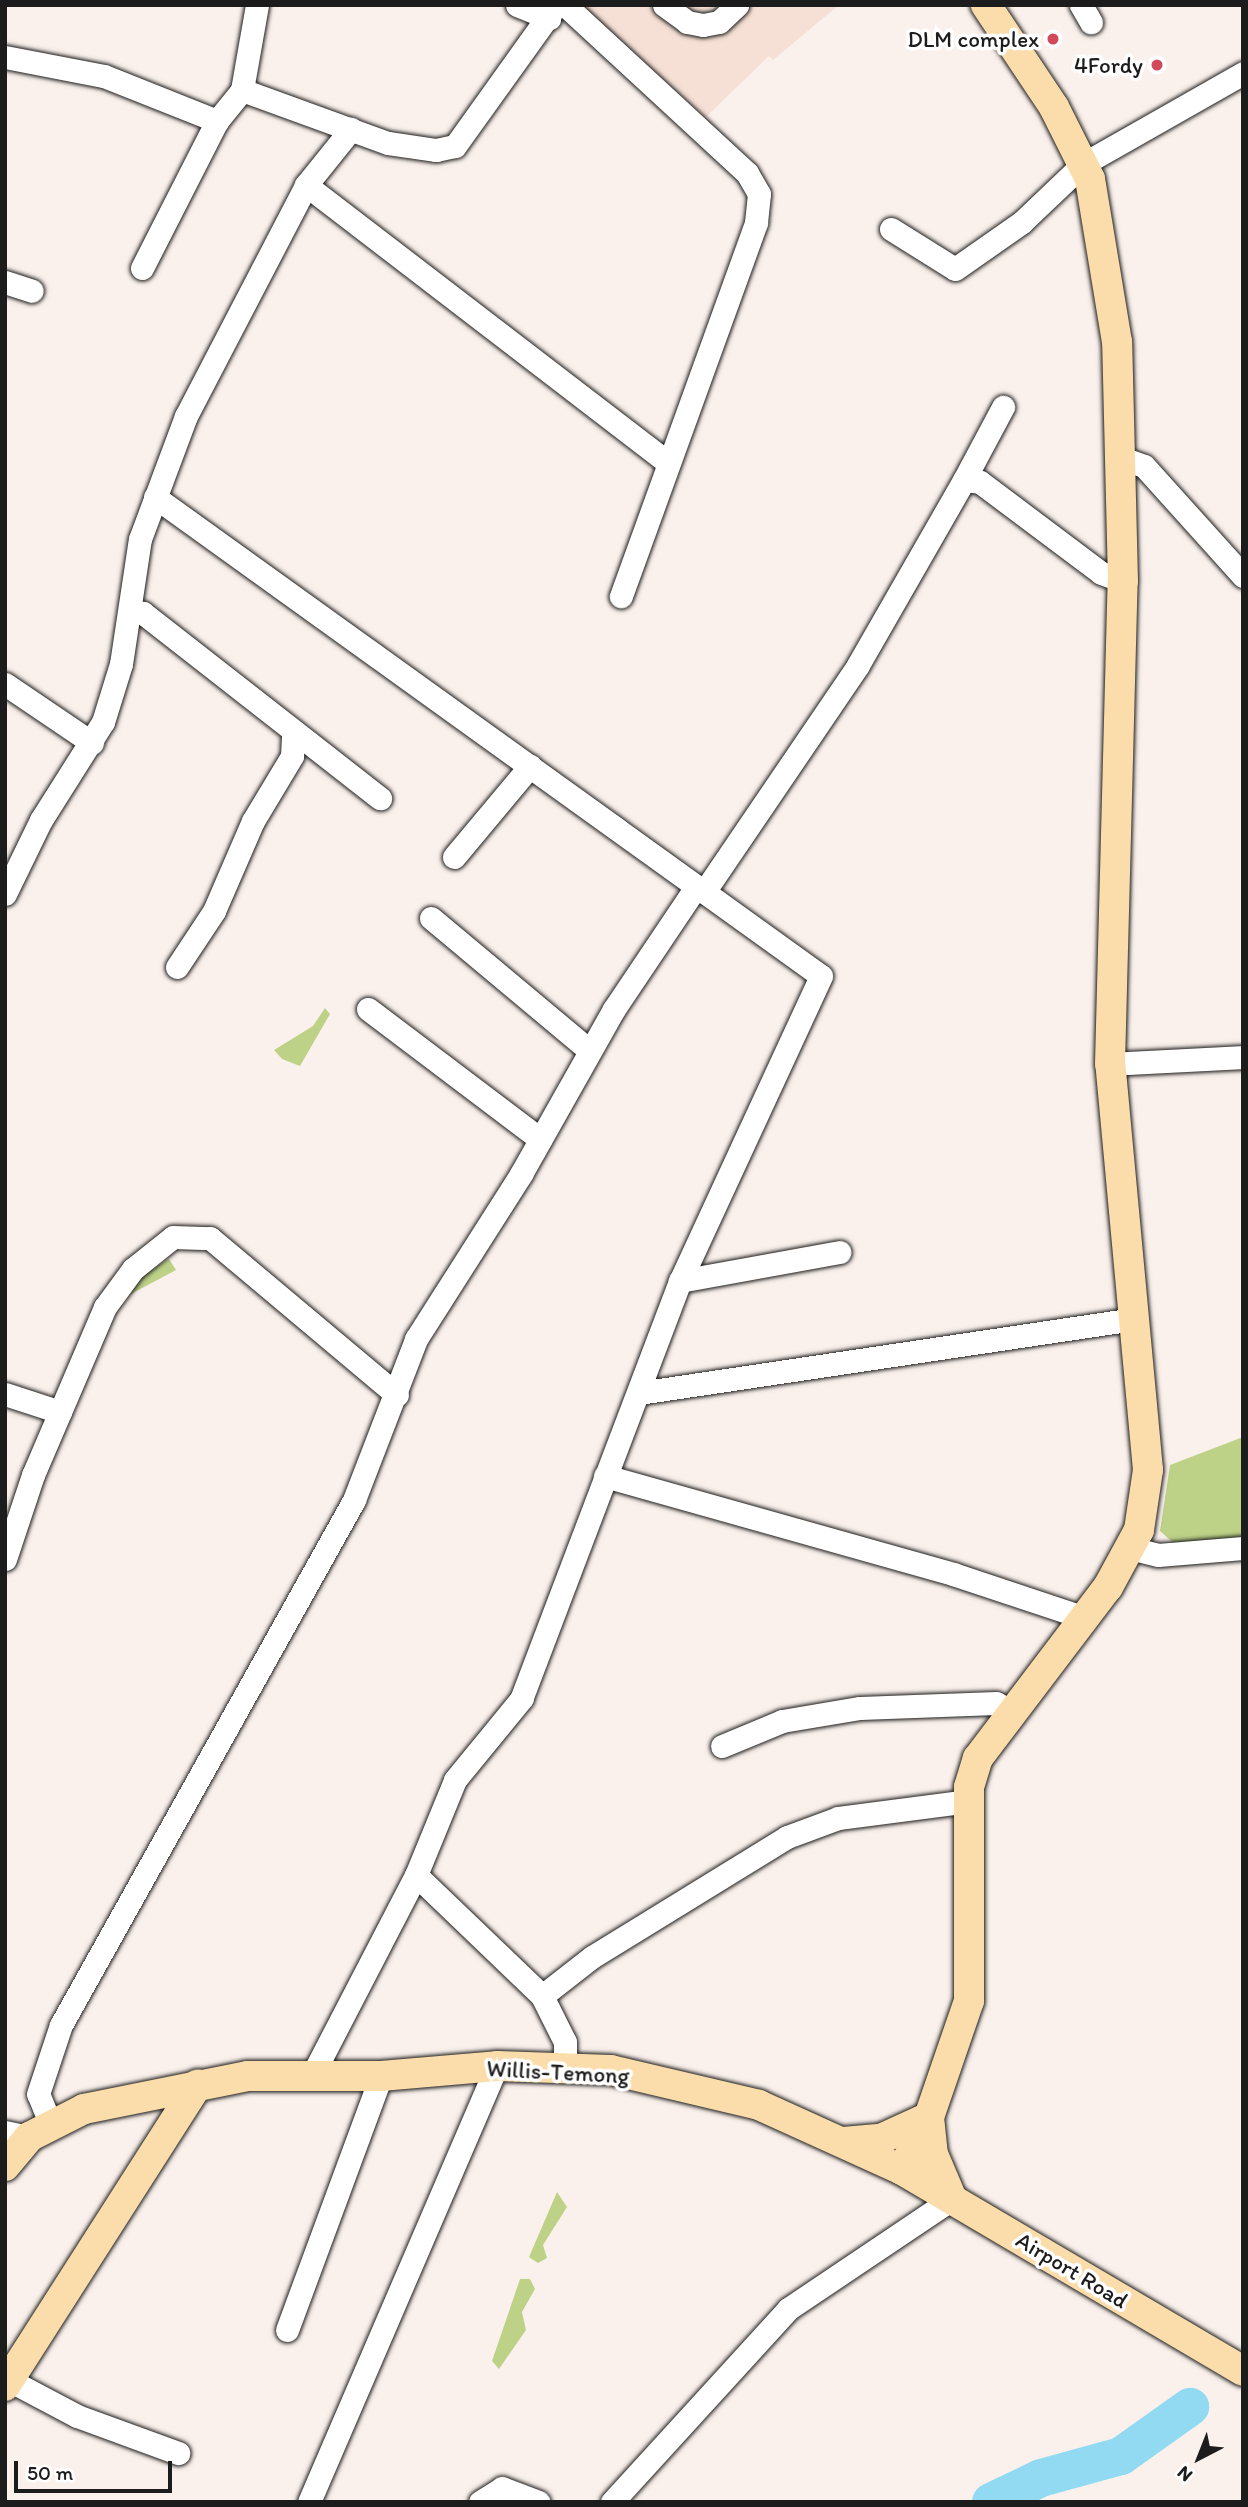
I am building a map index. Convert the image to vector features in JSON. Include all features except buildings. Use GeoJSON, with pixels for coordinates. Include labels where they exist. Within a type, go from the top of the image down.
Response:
{"type":"FeatureCollection","features":[{"type":"Feature","properties":{"kind":"main road"},"geometry":{"type":"LineString","coordinates":[[902,2170],[929,2117],[969,2001],[969,1801],[978,1758],[1010,1711],[1084,1618],[1130,1548],[1146,1502],[1148,1470],[1129,1320],[1110,1064],[1123,581],[1117,342],[1097,206],[1083,164],[986,5]]}},
{"type":"Feature","properties":{"kind":"main road","name":"Willis-Temong"},"geometry":{"type":"LineString","coordinates":[[5,2166],[28,2131],[84,2109],[198,2084],[314,2072],[380,2076],[497,2066],[565,2067],[702,2088],[759,2105],[902,2170]]}},
{"type":"Feature","properties":{"kind":"main road"},"geometry":{"type":"LineString","coordinates":[[7,2383],[198,2084]]}},
{"type":"Feature","properties":{"kind":"main road"},"geometry":{"type":"LineString","coordinates":[[836,2141],[881,2139],[929,2117]]}},
{"type":"Feature","properties":{"kind":"main road"},"geometry":{"type":"LineString","coordinates":[[929,2117],[933,2154],[952,2199]]}},
{"type":"Feature","properties":{"kind":"main road","name":"Airport Road"},"geometry":{"type":"LineString","coordinates":[[902,2170],[1243,2371]]}},
{"type":"Feature","properties":{"kind":"street"},"geometry":{"type":"LineString","coordinates":[[142,268],[217,121],[243,90],[257,5]]}},
{"type":"Feature","properties":{"kind":"street"},"geometry":{"type":"LineString","coordinates":[[517,5],[557,10],[747,173],[760,194],[756,223],[665,460],[621,596]]}},
{"type":"Feature","properties":{"kind":"street"},"geometry":{"type":"LineString","coordinates":[[664,5],[687,22],[703,24],[719,22],[737,5]]}},
{"type":"Feature","properties":{"kind":"street"},"geometry":{"type":"LineString","coordinates":[[243,90],[351,129],[423,149],[455,146],[557,10]]}},
{"type":"Feature","properties":{"kind":"street"},"geometry":{"type":"LineString","coordinates":[[5,57],[104,76],[217,121]]}},
{"type":"Feature","properties":{"kind":"street"},"geometry":{"type":"LineString","coordinates":[[891,229],[955,269],[1022,222],[1083,164],[1243,73]]}},
{"type":"Feature","properties":{"kind":"street"},"geometry":{"type":"LineString","coordinates":[[5,894],[41,820],[92,743],[121,664],[140,539],[186,416],[306,185],[351,129]]}},
{"type":"Feature","properties":{"kind":"street"},"geometry":{"type":"LineString","coordinates":[[306,185],[665,460]]}},
{"type":"Feature","properties":{"kind":"street"},"geometry":{"type":"LineString","coordinates":[[5,282],[32,291]]}},
{"type":"Feature","properties":{"kind":"street"},"geometry":{"type":"LineString","coordinates":[[28,2131],[61,2025],[354,1500],[397,1395],[416,1339],[540,1139],[590,1051],[858,665],[1003,407]]}},
{"type":"Feature","properties":{"kind":"street"},"geometry":{"type":"LineString","coordinates":[[1122,458],[1144,466],[1243,576]]}},
{"type":"Feature","properties":{"kind":"street"},"geometry":{"type":"LineString","coordinates":[[964,480],[980,482],[1101,573],[1123,581]]}},
{"type":"Feature","properties":{"kind":"street"},"geometry":{"type":"LineString","coordinates":[[155,497],[700,890],[809,964],[822,985],[734,1154],[680,1281],[522,1698],[455,1780],[416,1875],[314,2072]]}},
{"type":"Feature","properties":{"kind":"street"},"geometry":{"type":"LineString","coordinates":[[131,611],[143,613],[293,734],[380,798]]}},
{"type":"Feature","properties":{"kind":"street"},"geometry":{"type":"LineString","coordinates":[[5,684],[92,743]]}},
{"type":"Feature","properties":{"kind":"street"},"geometry":{"type":"LineString","coordinates":[[177,967],[214,911],[253,821],[292,756],[293,734]]}},
{"type":"Feature","properties":{"kind":"street"},"geometry":{"type":"LineString","coordinates":[[454,857],[530,766]]}},
{"type":"Feature","properties":{"kind":"street"},"geometry":{"type":"LineString","coordinates":[[431,918],[590,1051]]}},
{"type":"Feature","properties":{"kind":"street"},"geometry":{"type":"LineString","coordinates":[[368,1009],[540,1139]]}},
{"type":"Feature","properties":{"kind":"street"},"geometry":{"type":"LineString","coordinates":[[1110,1064],[1243,1057]]}},
{"type":"Feature","properties":{"kind":"street"},"geometry":{"type":"LineString","coordinates":[[5,1559],[61,1412],[105,1307],[132,1269],[173,1237],[190,1233],[227,1251],[397,1395]]}},
{"type":"Feature","properties":{"kind":"street"},"geometry":{"type":"LineString","coordinates":[[680,1281],[839,1252]]}},
{"type":"Feature","properties":{"kind":"street"},"geometry":{"type":"LineString","coordinates":[[639,1393],[1129,1320]]}},
{"type":"Feature","properties":{"kind":"street"},"geometry":{"type":"LineString","coordinates":[[5,1394],[61,1412]]}},
{"type":"Feature","properties":{"kind":"street"},"geometry":{"type":"LineString","coordinates":[[605,1476],[953,1574],[1084,1618]]}},
{"type":"Feature","properties":{"kind":"street"},"geometry":{"type":"LineString","coordinates":[[1130,1548],[1158,1555],[1243,1548]]}},
{"type":"Feature","properties":{"kind":"street"},"geometry":{"type":"LineString","coordinates":[[722,1746],[782,1721],[860,1708],[996,1703],[1010,1711]]}},
{"type":"Feature","properties":{"kind":"street"},"geometry":{"type":"LineString","coordinates":[[542,1996],[592,1957],[787,1837],[838,1818],[969,1801]]}},
{"type":"Feature","properties":{"kind":"street"},"geometry":{"type":"LineString","coordinates":[[416,1875],[542,1996],[565,2042],[565,2067]]}},
{"type":"Feature","properties":{"kind":"street"},"geometry":{"type":"LineString","coordinates":[[309,2502],[497,2066]]}},
{"type":"Feature","properties":{"kind":"street"},"geometry":{"type":"LineString","coordinates":[[287,2330],[380,2076]]}},
{"type":"Feature","properties":{"kind":"street"},"geometry":{"type":"LineString","coordinates":[[612,2502],[788,2309],[952,2199]]}},
{"type":"Feature","properties":{"kind":"street"},"geometry":{"type":"LineString","coordinates":[[7,2383],[77,2416],[178,2453]]}},
{"type":"Feature","properties":{"kind":"street"},"geometry":{"type":"LineString","coordinates":[[480,2502],[502,2488],[538,2502]]}},
{"type":"Feature","properties":{"kind":"shaded area"},"geometry":{"type":"Polygon","coordinates":[[[580,5],[839,5],[773,60],[769,56],[706,117],[580,5]]]}},
{"type":"Feature","properties":{"kind":"green space"},"geometry":{"type":"Polygon","coordinates":[[[325,1008],[330,1014],[300,1066],[282,1059],[274,1050],[313,1026],[325,1008]]]}},
{"type":"Feature","properties":{"kind":"green space"},"geometry":{"type":"Polygon","coordinates":[[[169,1259],[176,1270],[131,1294],[130,1284],[169,1259]]]}},
{"type":"Feature","properties":{"kind":"green space"},"geometry":{"type":"Polygon","coordinates":[[[1243,1437],[1243,1542],[1178,1547],[1160,1531],[1170,1465],[1243,1437]]]}},
{"type":"Feature","properties":{"kind":"green space"},"geometry":{"type":"Polygon","coordinates":[[[557,2192],[567,2207],[543,2245],[547,2258],[538,2263],[529,2257],[557,2192]]]}},
{"type":"Feature","properties":{"kind":"green space"},"geometry":{"type":"Polygon","coordinates":[[[520,2279],[530,2279],[535,2289],[522,2312],[526,2330],[499,2369],[492,2361],[520,2279]]]}},
{"type":"Feature","properties":{"kind":"waterway"},"geometry":{"type":"LineString","coordinates":[[991,2502],[1041,2478],[1121,2456],[1190,2407]]}},
{"type":"Feature","properties":{"kind":"place","name":"DLM complex"},"geometry":{"type":"Point","coordinates":[1053,39]}},
{"type":"Feature","properties":{"kind":"place","name":"4Fordy"},"geometry":{"type":"Point","coordinates":[1157,65]}}]}
